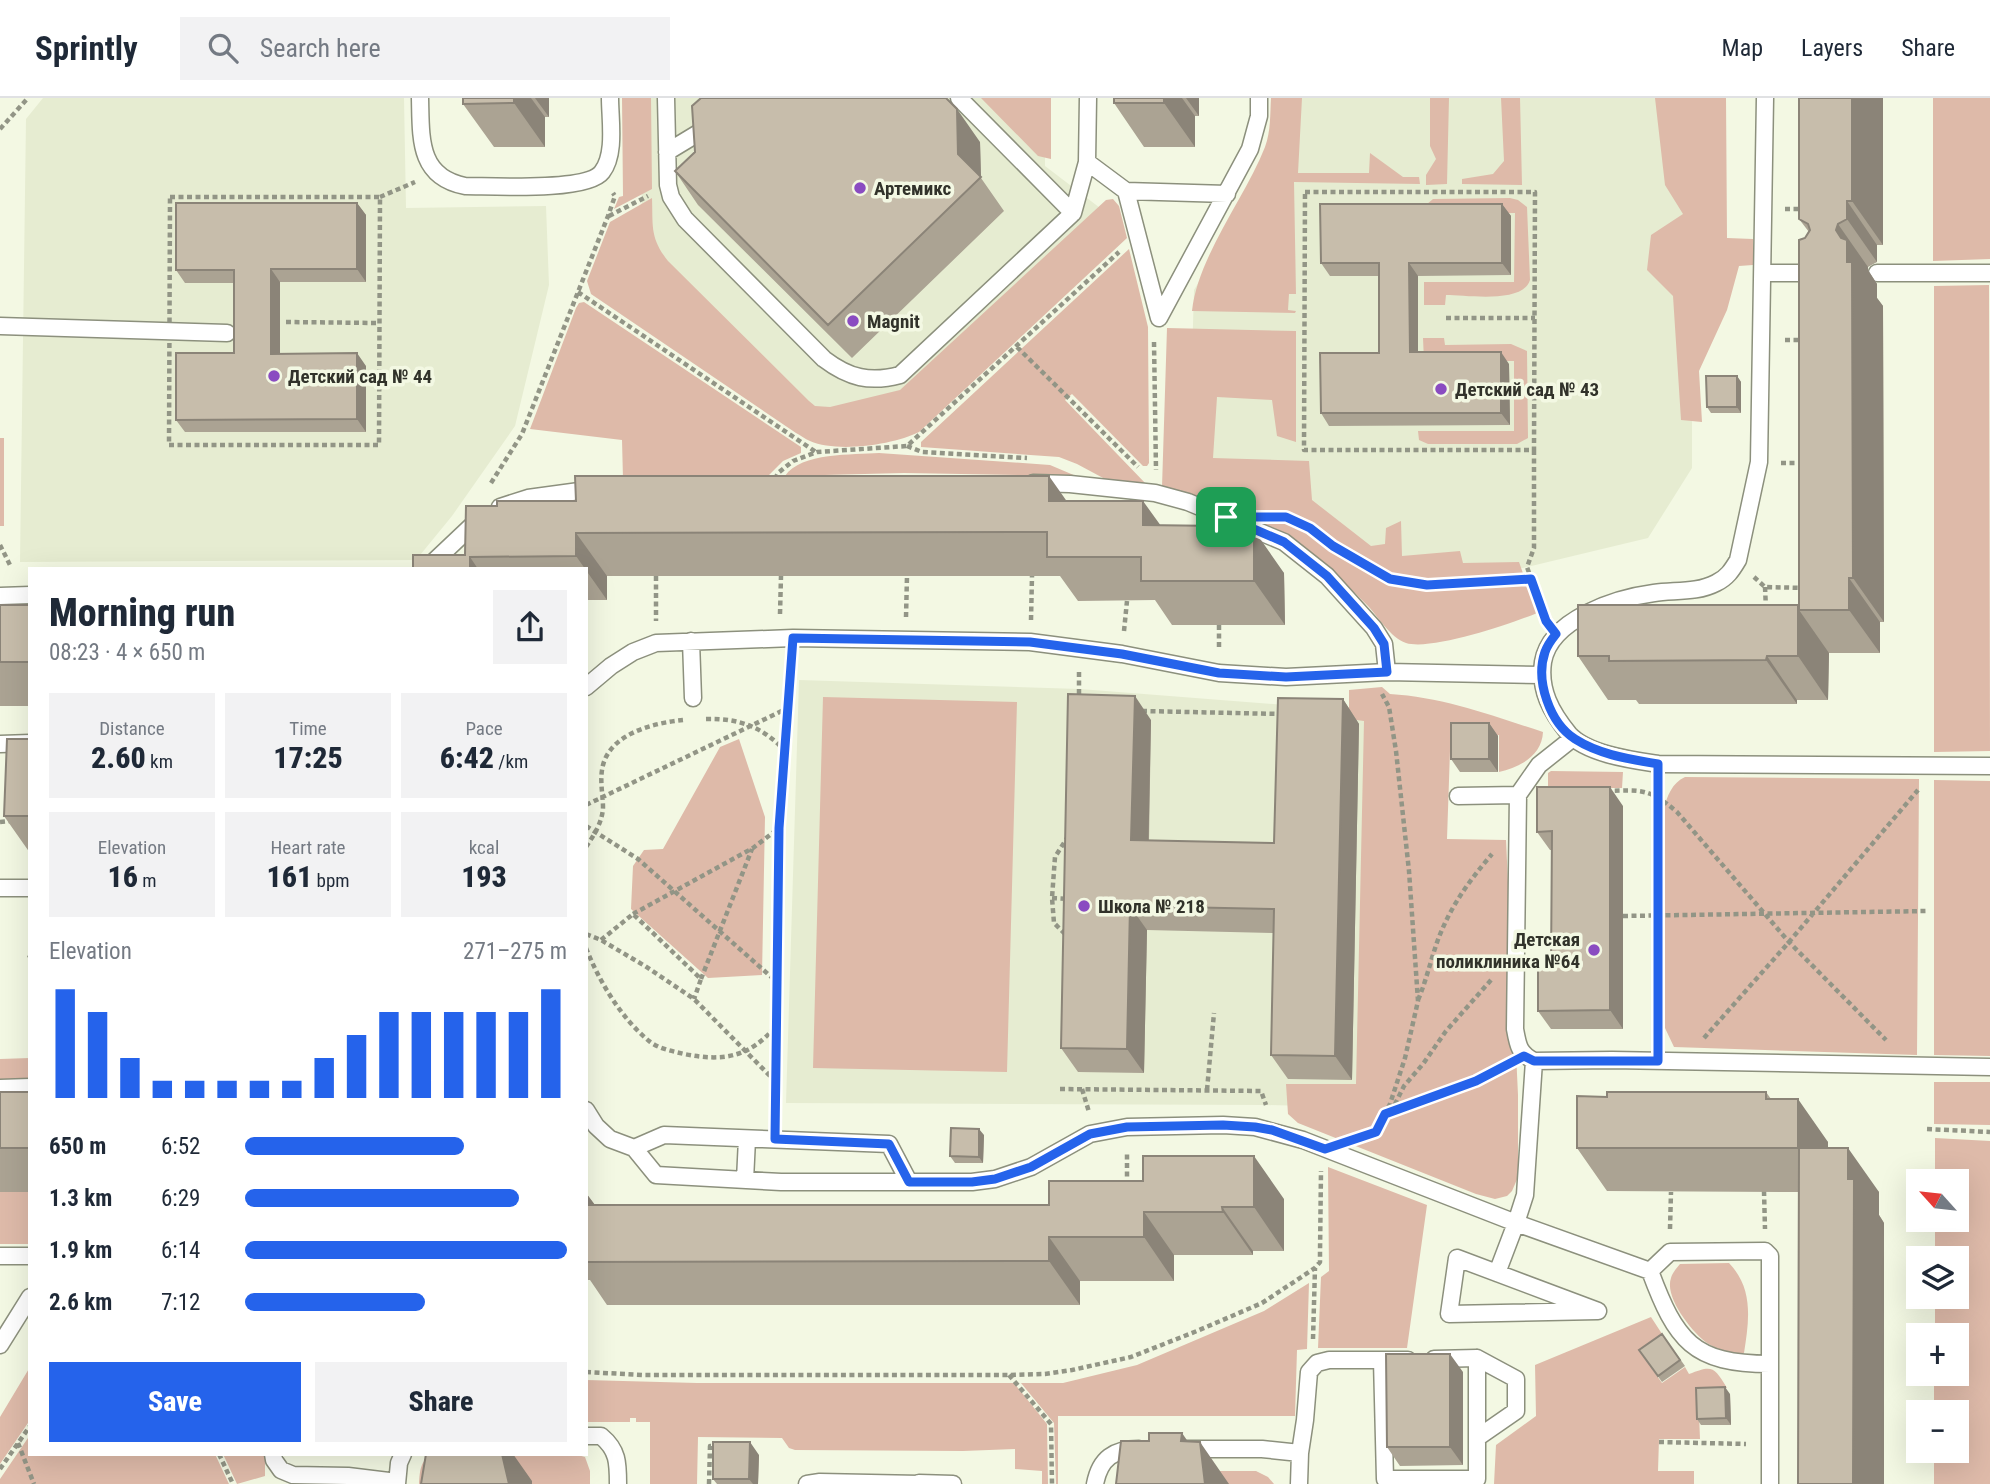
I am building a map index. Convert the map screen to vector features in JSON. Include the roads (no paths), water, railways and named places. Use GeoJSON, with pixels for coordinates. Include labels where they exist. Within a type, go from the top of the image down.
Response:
{"type":"FeatureCollection","features":[{"type":"Feature","properties":{"kind":"lane"},"geometry":{"type":"LineString","coordinates":[[420,98],[426,156],[433,170],[441,178],[465,186],[574,185],[593,179],[601,173],[610,148],[610,98]]}},
{"type":"Feature","properties":{"kind":"lane"},"geometry":{"type":"LineString","coordinates":[[666,98],[668,186],[671,197],[685,219],[824,359],[840,371],[862,380],[883,380],[900,375],[1073,213],[1087,162],[1087,98]]}},
{"type":"Feature","properties":{"kind":"lane"},"geometry":{"type":"LineString","coordinates":[[667,152],[710,126],[737,98]]}},
{"type":"Feature","properties":{"kind":"lane"},"geometry":{"type":"LineString","coordinates":[[960,98],[1073,213]]}},
{"type":"Feature","properties":{"kind":"lane"},"geometry":{"type":"LineString","coordinates":[[1126,191],[1158,318],[1250,149],[1259,116],[1259,98]]}},
{"type":"Feature","properties":{"kind":"lane"},"geometry":{"type":"LineString","coordinates":[[1765,98],[1759,463],[1738,560],[1730,573],[1717,583],[1700,589],[1655,592],[1630,597],[1577,619],[1556,634],[1545,652],[1541,675],[1546,698],[1556,719],[1573,738],[1597,750],[1658,764],[1990,766]]}},
{"type":"Feature","properties":{"kind":"lane"},"geometry":{"type":"LineString","coordinates":[[1087,162],[1126,191],[1227,194]]}},
{"type":"Feature","properties":{"kind":"lane"},"geometry":{"type":"LineString","coordinates":[[1762,273],[1830,273]]}},
{"type":"Feature","properties":{"kind":"lane"},"geometry":{"type":"LineString","coordinates":[[1878,273],[1990,273]]}},
{"type":"Feature","properties":{"kind":"lane"},"geometry":{"type":"LineString","coordinates":[[0,326],[227,333]]}},
{"type":"Feature","properties":{"kind":"lane"},"geometry":{"type":"LineString","coordinates":[[1014,482],[1070,484],[1155,493],[1200,507],[1284,542],[1327,576],[1374,628],[1384,644],[1387,672]]}},
{"type":"Feature","properties":{"kind":"lane"},"geometry":{"type":"LineString","coordinates":[[428,567],[482,516],[503,505],[528,498],[614,488]]}},
{"type":"Feature","properties":{"kind":"lane"},"geometry":{"type":"LineString","coordinates":[[0,596],[28,595]]}},
{"type":"Feature","properties":{"kind":"lane"},"geometry":{"type":"LineString","coordinates":[[588,685],[633,652],[656,643],[786,638],[1030,642],[1079,647],[1219,673],[1286,677],[1387,672],[1541,675]]}},
{"type":"Feature","properties":{"kind":"lane"},"geometry":{"type":"LineString","coordinates":[[691,641],[693,698]]}},
{"type":"Feature","properties":{"kind":"lane"},"geometry":{"type":"LineString","coordinates":[[1573,738],[1539,765],[1518,795],[1515,1029],[1518,1048],[1529,1058],[1990,1067]]}},
{"type":"Feature","properties":{"kind":"lane"},"geometry":{"type":"LineString","coordinates":[[0,744],[28,743]]}},
{"type":"Feature","properties":{"kind":"lane"},"geometry":{"type":"LineString","coordinates":[[1458,796],[1518,795]]}},
{"type":"Feature","properties":{"kind":"lane"},"geometry":{"type":"LineString","coordinates":[[0,888],[28,888]]}},
{"type":"Feature","properties":{"kind":"lane"},"geometry":{"type":"LineString","coordinates":[[1497,1273],[1525,1195],[1529,1058]]}},
{"type":"Feature","properties":{"kind":"lane"},"geometry":{"type":"LineString","coordinates":[[0,1088],[28,1087]]}},
{"type":"Feature","properties":{"kind":"lane"},"geometry":{"type":"LineString","coordinates":[[588,1113],[596,1126],[610,1139],[634,1148],[656,1175],[746,1180],[972,1182],[995,1179],[1031,1167],[1090,1134],[1127,1127],[1255,1127],[1272,1130],[1325,1149],[1516,1223],[1650,1271]]}},
{"type":"Feature","properties":{"kind":"lane"},"geometry":{"type":"LineString","coordinates":[[634,1148],[664,1135],[889,1144],[909,1182]]}},
{"type":"Feature","properties":{"kind":"lane"},"geometry":{"type":"LineString","coordinates":[[746,1180],[747,1139]]}},
{"type":"Feature","properties":{"kind":"lane"},"geometry":{"type":"LineString","coordinates":[[1650,1271],[1670,1252],[1765,1251],[1770,1256],[1770,1484]]}},
{"type":"Feature","properties":{"kind":"lane"},"geometry":{"type":"LineString","coordinates":[[0,1256],[28,1256]]}},
{"type":"Feature","properties":{"kind":"lane"},"geometry":{"type":"LineString","coordinates":[[1457,1258],[1497,1273],[1598,1311],[1449,1314],[1457,1258]]}},
{"type":"Feature","properties":{"kind":"lane"},"geometry":{"type":"LineString","coordinates":[[1650,1271],[1658,1294],[1678,1331],[1695,1348],[1727,1362],[1770,1364]]}},
{"type":"Feature","properties":{"kind":"lane"},"geometry":{"type":"LineString","coordinates":[[0,1345],[28,1300]]}},
{"type":"Feature","properties":{"kind":"lane"},"geometry":{"type":"LineString","coordinates":[[1382,1360],[1385,1479],[1477,1479],[1477,1358]]}},
{"type":"Feature","properties":{"kind":"lane"},"geometry":{"type":"LineString","coordinates":[[1299,1484],[1307,1383],[1309,1372],[1317,1363],[1329,1360],[1477,1358],[1516,1379],[1517,1411],[1477,1438]]}},
{"type":"Feature","properties":{"kind":"lane"},"geometry":{"type":"LineString","coordinates":[[588,1436],[601,1436],[614,1449],[618,1458],[618,1484]]}},
{"type":"Feature","properties":{"kind":"lane"},"geometry":{"type":"LineString","coordinates":[[1095,1484],[1103,1461],[1121,1450],[1262,1449],[1300,1454]]}},
{"type":"Feature","properties":{"kind":"lane"},"geometry":{"type":"LineString","coordinates":[[274,1456],[281,1470],[293,1475],[348,1476],[397,1483],[403,1456]]}},
{"type":"Feature","properties":{"kind":"lane"},"geometry":{"type":"LineString","coordinates":[[807,1484],[953,1484]]}},
{"type":"Feature","properties":{"kind":"place","name":"Артемикс"},"geometry":{"type":"Point","coordinates":[860,188]}},
{"type":"Feature","properties":{"kind":"place","name":"Magnit"},"geometry":{"type":"Point","coordinates":[853,321]}},
{"type":"Feature","properties":{"kind":"place","name":"Детский сад № 44"},"geometry":{"type":"Point","coordinates":[274,376]}},
{"type":"Feature","properties":{"kind":"place","name":"Детский сад № 43"},"geometry":{"type":"Point","coordinates":[1441,389]}},
{"type":"Feature","properties":{"kind":"place","name":"Школа № 218"},"geometry":{"type":"Point","coordinates":[1084,906]}},
{"type":"Feature","properties":{"kind":"place","name":"Детская поликлиника №64"},"geometry":{"type":"Point","coordinates":[1594,950]}}]}
